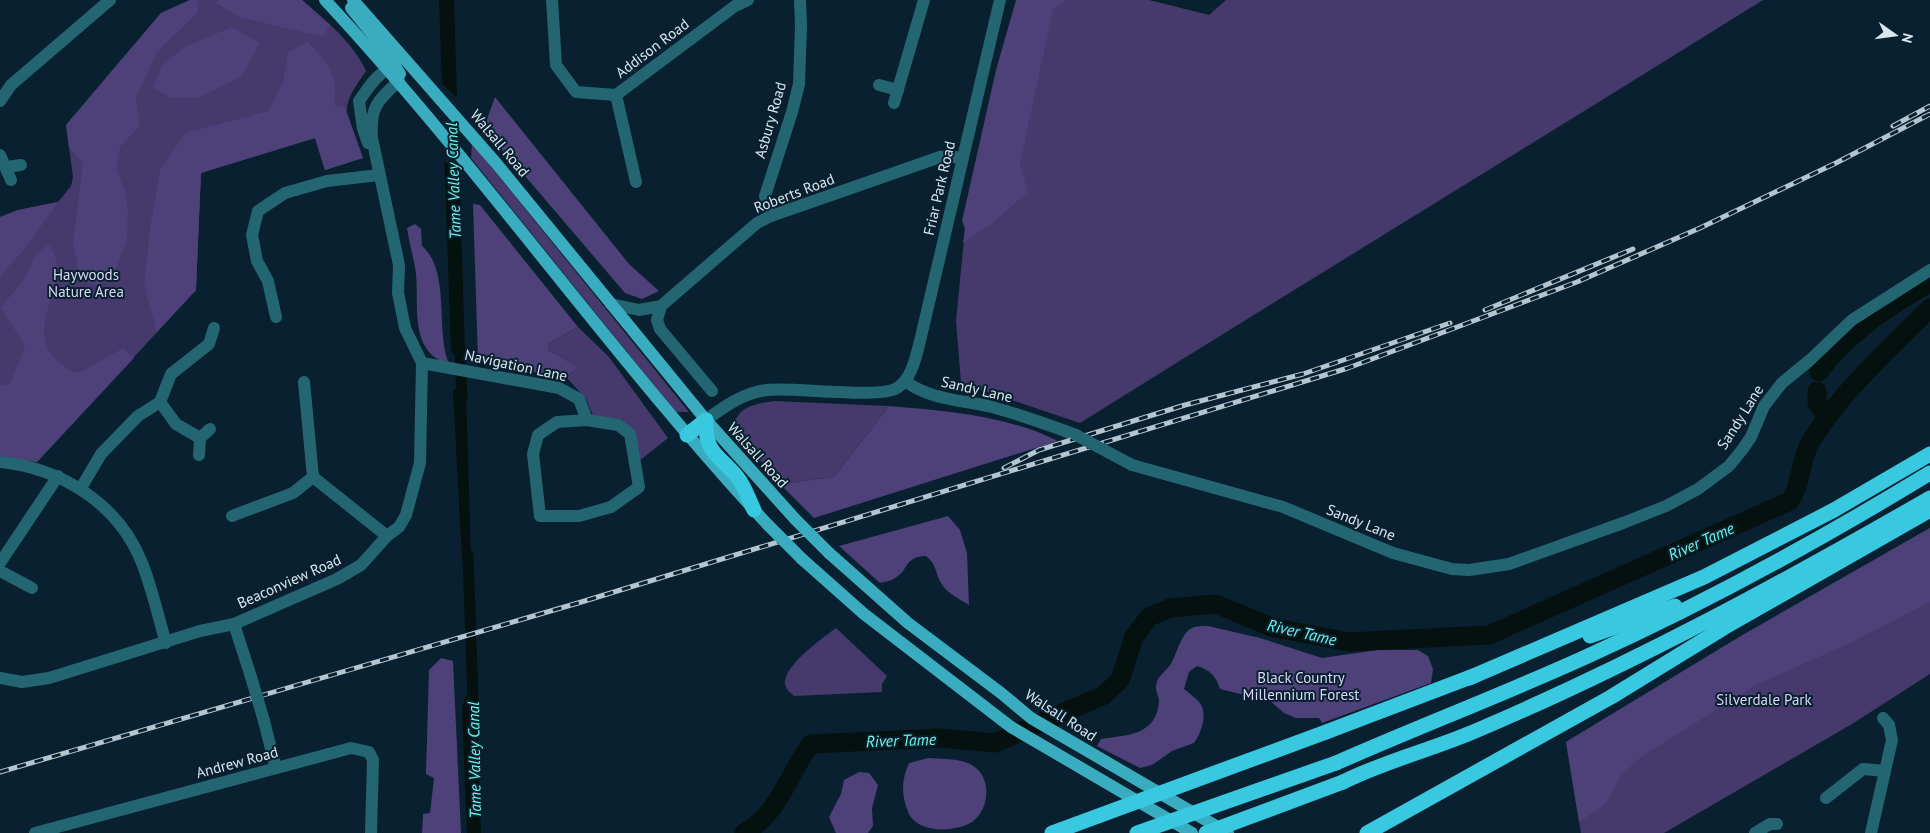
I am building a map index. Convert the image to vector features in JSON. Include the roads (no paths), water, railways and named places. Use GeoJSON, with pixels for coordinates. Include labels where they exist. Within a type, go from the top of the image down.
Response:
{"type":"FeatureCollection","features":[{"type":"Feature","properties":{"kind":"highway"},"geometry":{"type":"LineString","coordinates":[[688,436],[706,420]]}},
{"type":"Feature","properties":{"kind":"highway"},"geometry":{"type":"LineString","coordinates":[[706,420],[705,438],[709,446],[740,479],[754,510]]}},
{"type":"Feature","properties":{"kind":"highway"},"geometry":{"type":"LineString","coordinates":[[1468,678],[1704,577],[1834,510],[1930,454]]}},
{"type":"Feature","properties":{"kind":"highway"},"geometry":{"type":"LineString","coordinates":[[1137,833],[1336,763],[1588,656],[1728,588],[1930,473]]}},
{"type":"Feature","properties":{"kind":"highway"},"geometry":{"type":"LineString","coordinates":[[1206,833],[1343,782],[1387,763],[1479,730],[1600,673],[1780,584],[1930,498]]}},
{"type":"Feature","properties":{"kind":"highway"},"geometry":{"type":"LineString","coordinates":[[1367,833],[1611,697],[1725,628],[1930,510]]}},
{"type":"Feature","properties":{"kind":"highway"},"geometry":{"type":"LineString","coordinates":[[1052,833],[1468,678],[1728,588]]}},
{"type":"Feature","properties":{"kind":"main road"},"geometry":{"type":"LineString","coordinates":[[325,0],[393,67]]}},
{"type":"Feature","properties":{"kind":"main road"},"geometry":{"type":"LineString","coordinates":[[346,0],[393,67],[399,81],[688,436],[754,510],[802,559],[864,614],[1011,727],[1192,833]]}},
{"type":"Feature","properties":{"kind":"main road","name":"Walsall Road"},"geometry":{"type":"LineString","coordinates":[[353,0],[467,130],[706,420],[795,519],[829,553],[885,604],[1031,718],[1228,833]]}},
{"type":"Feature","properties":{"kind":"street"},"geometry":{"type":"LineString","coordinates":[[0,101],[11,85],[110,0]]}},
{"type":"Feature","properties":{"kind":"street","name":"Addison Road"},"geometry":{"type":"LineString","coordinates":[[552,0],[556,65],[576,92],[616,96],[735,6],[748,0]]}},
{"type":"Feature","properties":{"kind":"street","name":"Asbury Road"},"geometry":{"type":"LineString","coordinates":[[771,216],[765,196],[799,84],[800,0]]}},
{"type":"Feature","properties":{"kind":"street"},"geometry":{"type":"LineString","coordinates":[[879,85],[896,97],[924,0]]}},
{"type":"Feature","properties":{"kind":"street","name":"Friar Park Road"},"geometry":{"type":"LineString","coordinates":[[905,381],[913,366],[920,341],[1000,0]]}},
{"type":"Feature","properties":{"kind":"street"},"geometry":{"type":"LineString","coordinates":[[379,175],[363,130],[359,101],[374,81],[393,67],[411,65]]}},
{"type":"Feature","properties":{"kind":"street"},"geometry":{"type":"LineString","coordinates":[[379,175],[371,120],[377,102],[399,81]]}},
{"type":"Feature","properties":{"kind":"street"},"geometry":{"type":"LineString","coordinates":[[616,96],[636,182]]}},
{"type":"Feature","properties":{"kind":"street"},"geometry":{"type":"LineString","coordinates":[[0,155],[9,174],[21,164]]}},
{"type":"Feature","properties":{"kind":"street","name":"Roberts Road"},"geometry":{"type":"LineString","coordinates":[[661,306],[743,234],[771,216],[940,157],[962,158]]}},
{"type":"Feature","properties":{"kind":"street"},"geometry":{"type":"LineString","coordinates":[[276,317],[268,281],[258,261],[252,235],[258,211],[285,193],[327,181],[379,175]]}},
{"type":"Feature","properties":{"kind":"street","name":"Beaconview Road"},"geometry":{"type":"LineString","coordinates":[[0,678],[22,682],[49,678],[200,631],[234,624],[337,579],[361,565],[387,536],[399,527],[406,515],[420,463],[422,363],[405,328],[398,292],[399,265],[379,175]]}},
{"type":"Feature","properties":{"kind":"street","name":"Sandy Lane"},"geometry":{"type":"LineString","coordinates":[[905,381],[927,394],[991,407],[1038,420],[1076,435],[1132,465],[1283,507],[1364,543],[1402,556],[1468,570],[1509,564],[1640,516],[1698,489],[1729,466],[1742,450],[1751,437],[1764,406],[1782,383],[1810,360],[1852,320],[1930,270]]}},
{"type":"Feature","properties":{"kind":"street"},"geometry":{"type":"LineString","coordinates":[[611,304],[640,310],[661,306],[657,320],[660,329],[704,387]]}},
{"type":"Feature","properties":{"kind":"street"},"geometry":{"type":"LineString","coordinates":[[80,488],[101,454],[138,416],[160,402],[171,374],[209,344],[214,328]]}},
{"type":"Feature","properties":{"kind":"street","name":"Navigation Lane"},"geometry":{"type":"LineString","coordinates":[[422,363],[559,388],[579,399],[587,420]]}},
{"type":"Feature","properties":{"kind":"street"},"geometry":{"type":"LineString","coordinates":[[706,420],[736,400],[767,390],[878,393],[898,388],[905,381]]}},
{"type":"Feature","properties":{"kind":"street"},"geometry":{"type":"LineString","coordinates":[[304,382],[313,477],[387,536]]}},
{"type":"Feature","properties":{"kind":"street"},"geometry":{"type":"LineString","coordinates":[[160,402],[176,424],[200,438]]}},
{"type":"Feature","properties":{"kind":"street"},"geometry":{"type":"LineString","coordinates":[[587,420],[618,426],[630,434],[639,487],[611,508],[579,516],[540,516],[533,454],[538,435],[556,422],[587,420]]}},
{"type":"Feature","properties":{"kind":"street"},"geometry":{"type":"LineString","coordinates":[[199,455],[200,438],[210,429]]}},
{"type":"Feature","properties":{"kind":"street"},"geometry":{"type":"LineString","coordinates":[[0,462],[39,469],[58,476],[80,488],[114,518],[142,562],[166,643]]}},
{"type":"Feature","properties":{"kind":"street"},"geometry":{"type":"LineString","coordinates":[[0,563],[58,476]]}},
{"type":"Feature","properties":{"kind":"street"},"geometry":{"type":"LineString","coordinates":[[232,516],[293,493],[313,477]]}},
{"type":"Feature","properties":{"kind":"street"},"geometry":{"type":"LineString","coordinates":[[0,571],[32,588]]}},
{"type":"Feature","properties":{"kind":"street"},"geometry":{"type":"LineString","coordinates":[[234,624],[276,768]]}},
{"type":"Feature","properties":{"kind":"street"},"geometry":{"type":"LineString","coordinates":[[1871,833],[1892,740],[1886,722],[1899,717]]}},
{"type":"Feature","properties":{"kind":"street","name":"Andrew Road"},"geometry":{"type":"LineString","coordinates":[[35,833],[351,748],[369,752],[373,760],[371,833]]}},
{"type":"Feature","properties":{"kind":"street"},"geometry":{"type":"LineString","coordinates":[[1826,798],[1847,789],[1853,775],[1863,769],[1885,771]]}},
{"type":"Feature","properties":{"kind":"street"},"geometry":{"type":"LineString","coordinates":[[1755,833],[1774,827]]}},
{"type":"Feature","properties":{"kind":"water","name":"Tame Valley Canal"},"geometry":{"type":"Polygon","coordinates":[[[439,0],[454,0],[465,351],[462,361],[451,352],[439,0]]]}},
{"type":"Feature","properties":{"kind":"water"},"geometry":{"type":"Polygon","coordinates":[[[462,382],[466,390],[471,561],[468,569],[463,566],[462,558],[453,391],[462,382]]]}},
{"type":"Feature","properties":{"kind":"water","name":"Tame Valley Canal"},"geometry":{"type":"Polygon","coordinates":[[[472,688],[477,719],[481,833],[467,833],[462,708],[465,698],[472,688]]]}},
{"type":"Feature","properties":{"kind":"waterway","name":"River Tame"},"geometry":{"type":"LineString","coordinates":[[1819,372],[1855,333],[1884,311],[1930,283]]}},
{"type":"Feature","properties":{"kind":"waterway","name":"River Tame"},"geometry":{"type":"LineString","coordinates":[[744,833],[767,815],[811,744],[941,738],[995,743],[1104,695],[1120,680],[1134,637],[1149,617],[1170,608],[1216,604],[1271,627],[1349,642],[1489,635],[1790,501],[1797,487],[1804,457],[1822,424],[1866,372],[1930,308]]}},
{"type":"Feature","properties":{"kind":"waterway"},"geometry":{"type":"LineString","coordinates":[[460,348],[462,397]]}},
{"type":"Feature","properties":{"kind":"waterway","name":"River Tame"},"geometry":{"type":"LineString","coordinates":[[1817,391],[1817,403],[1827,418]]}},
{"type":"Feature","properties":{"kind":"waterway","name":"Tame Valley Canal"},"geometry":{"type":"LineString","coordinates":[[468,555],[473,701]]}},
{"type":"Feature","properties":{"kind":"railway"},"geometry":{"type":"LineString","coordinates":[[1893,126],[1930,106]]}},
{"type":"Feature","properties":{"kind":"railway"},"geometry":{"type":"LineString","coordinates":[[0,772],[578,603],[1348,368],[1577,282],[1700,228],[1836,163],[1930,114]]}},
{"type":"Feature","properties":{"kind":"railway"},"geometry":{"type":"LineString","coordinates":[[1485,310],[1633,249]]}},
{"type":"Feature","properties":{"kind":"railway"},"geometry":{"type":"LineString","coordinates":[[1004,468],[1039,450],[1185,405],[1303,374],[1450,323]]}},
{"type":"Feature","properties":{"kind":"park label","name":"Haywoods Nature Area"},"geometry":{"type":"Point","coordinates":[86,282]}},
{"type":"Feature","properties":{"kind":"park label","name":"Black Country Millennium Forest"},"geometry":{"type":"Point","coordinates":[1301,686]}},
{"type":"Feature","properties":{"kind":"park label","name":"Silverdale Park"},"geometry":{"type":"Point","coordinates":[1764,699]}}]}
